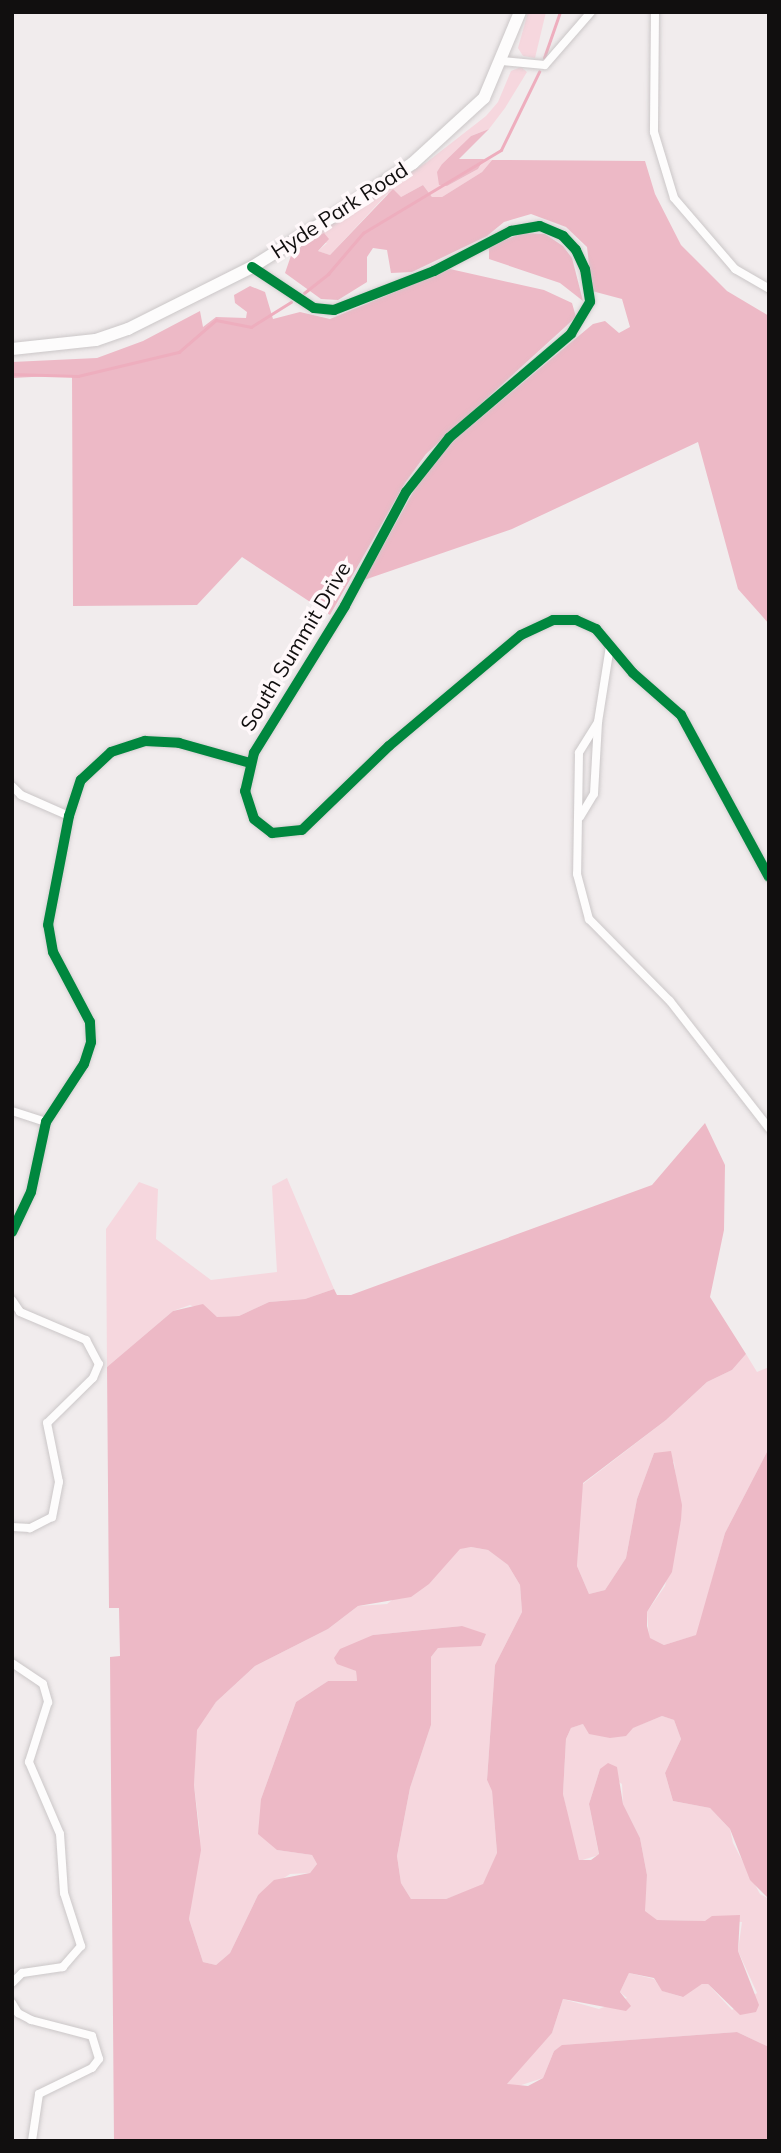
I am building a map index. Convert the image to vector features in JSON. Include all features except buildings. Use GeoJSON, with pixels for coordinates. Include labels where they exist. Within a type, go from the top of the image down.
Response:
{"type":"FeatureCollection","features":[{"type":"Feature","properties":{"kind":"main road","name":"Hyde Park Road"},"geometry":{"type":"LineString","coordinates":[[12,349],[96,340],[128,330],[252,267],[413,163],[484,98],[502,61],[520,12]]}},
{"type":"Feature","properties":{"kind":"street"},"geometry":{"type":"LineString","coordinates":[[502,61],[545,65],[591,12]]}},
{"type":"Feature","properties":{"kind":"street"},"geometry":{"type":"LineString","coordinates":[[655,12],[654,132],[674,198],[735,269],[769,289]]}},
{"type":"Feature","properties":{"kind":"street","name":"South Summit Drive"},"geometry":{"type":"LineString","coordinates":[[252,267],[314,308],[334,310],[434,271],[511,232],[540,226],[562,236],[576,250],[585,269],[590,302],[571,334],[467,422],[418,475],[250,763],[245,791],[249,813],[272,833],[295,833],[521,635],[553,620],[576,620],[596,629],[632,673],[681,715],[769,877]]}},
{"type":"Feature","properties":{"kind":"street"},"geometry":{"type":"LineString","coordinates":[[579,820],[594,794],[598,722],[610,646]]}},
{"type":"Feature","properties":{"kind":"street"},"geometry":{"type":"LineString","coordinates":[[598,722],[579,753],[577,874],[589,919],[670,1001],[769,1128]]}},
{"type":"Feature","properties":{"kind":"street"},"geometry":{"type":"LineString","coordinates":[[12,1232],[31,1192],[46,1122],[84,1064],[91,1042],[90,1022],[53,952],[48,925],[69,816],[81,780],[92,765],[133,744],[167,740],[250,763]]}},
{"type":"Feature","properties":{"kind":"street"},"geometry":{"type":"LineString","coordinates":[[12,786],[55,813],[69,816]]}},
{"type":"Feature","properties":{"kind":"street"},"geometry":{"type":"LineString","coordinates":[[12,1111],[46,1122]]}},
{"type":"Feature","properties":{"kind":"street"},"geometry":{"type":"LineString","coordinates":[[12,1300],[20,1312],[86,1340],[99,1364],[93,1378],[47,1423],[58,1482],[52,1517],[30,1528],[12,1527]]}},
{"type":"Feature","properties":{"kind":"street"},"geometry":{"type":"LineString","coordinates":[[12,1663],[43,1684],[48,1702],[29,1762],[60,1834],[64,1894],[81,1947],[64,1967],[22,1973],[12,1983]]}},
{"type":"Feature","properties":{"kind":"street"},"geometry":{"type":"LineString","coordinates":[[12,2003],[18,2013],[31,2020],[92,2036],[99,2059],[92,2068],[39,2094],[32,2141]]}},
{"type":"Feature","properties":{"kind":"shaded area"},"geometry":{"type":"Polygon","coordinates":[[[528,12],[546,12],[535,58],[523,56],[518,48],[528,12]]]}},
{"type":"Feature","properties":{"kind":"shaded area"},"geometry":{"type":"Polygon","coordinates":[[[521,67],[527,72],[505,108],[489,129],[471,136],[442,164],[439,185],[447,186],[478,169],[484,159],[492,160],[482,172],[442,197],[432,197],[423,185],[401,197],[387,194],[330,255],[318,251],[327,243],[314,241],[294,247],[427,162],[486,116],[498,102],[511,71],[521,67]]]}},
{"type":"Feature","properties":{"kind":"shaded area"},"geometry":{"type":"Polygon","coordinates":[[[489,129],[459,159],[484,159],[478,169],[447,186],[439,185],[437,172],[442,164],[471,136],[489,129]]]}},
{"type":"Feature","properties":{"kind":"shaded area"},"geometry":{"type":"Polygon","coordinates":[[[492,160],[645,161],[655,194],[681,245],[727,291],[769,316],[769,624],[738,589],[698,442],[512,529],[364,580],[417,485],[453,441],[593,324],[605,321],[619,333],[630,327],[622,299],[592,291],[587,247],[566,227],[531,214],[504,222],[487,236],[412,272],[391,273],[387,250],[373,248],[367,257],[367,282],[338,300],[321,299],[285,273],[294,247],[324,233],[329,239],[318,251],[330,255],[393,189],[401,197],[423,185],[432,197],[442,197],[482,172],[492,160]]]}},
{"type":"Feature","properties":{"kind":"shaded area"},"geometry":{"type":"Polygon","coordinates":[[[523,233],[545,234],[563,246],[572,258],[583,301],[560,283],[489,259],[489,246],[523,233]]]}},
{"type":"Feature","properties":{"kind":"shaded area"},"geometry":{"type":"Polygon","coordinates":[[[450,269],[544,290],[572,303],[576,317],[426,454],[405,483],[330,615],[242,557],[197,605],[73,606],[72,375],[12,378],[12,362],[97,358],[143,341],[200,311],[203,327],[216,317],[246,318],[247,312],[235,303],[234,295],[250,286],[265,292],[273,319],[300,312],[330,319],[450,269]]]}},
{"type":"Feature","properties":{"kind":"shaded area"},"geometry":{"type":"Polygon","coordinates":[[[705,1123],[725,1165],[724,1230],[710,1297],[746,1354],[732,1370],[707,1382],[666,1420],[583,1483],[577,1566],[589,1594],[605,1590],[626,1558],[637,1499],[654,1453],[671,1451],[682,1505],[681,1520],[672,1572],[647,1612],[647,1626],[650,1638],[664,1645],[696,1635],[725,1533],[769,1448],[769,1899],[750,1880],[730,1829],[710,1808],[673,1801],[665,1773],[681,1739],[674,1720],[662,1716],[633,1728],[626,1736],[610,1738],[589,1734],[583,1724],[571,1728],[566,1739],[563,1794],[579,1860],[591,1860],[599,1854],[589,1804],[600,1769],[608,1763],[617,1767],[623,1804],[640,1838],[647,1875],[645,1911],[657,1920],[705,1921],[712,1916],[740,1915],[738,1951],[759,2005],[756,2012],[740,2015],[708,1984],[702,1984],[683,1997],[662,1991],[654,1978],[629,1973],[620,1992],[631,2006],[626,2011],[563,1999],[552,2033],[507,2084],[528,2086],[543,2078],[554,2051],[562,2045],[737,2032],[769,2047],[769,2141],[114,2141],[110,1657],[120,1656],[119,1608],[109,1608],[107,1367],[173,1311],[203,1304],[217,1317],[239,1316],[269,1302],[305,1299],[334,1289],[337,1295],[351,1295],[652,1185],[705,1123]],[[471,1547],[460,1549],[429,1584],[411,1597],[358,1606],[328,1629],[255,1666],[216,1702],[197,1730],[194,1785],[201,1850],[189,1919],[203,1962],[216,1965],[230,1953],[258,1895],[274,1880],[310,1873],[317,1864],[312,1855],[277,1850],[258,1834],[261,1799],[296,1702],[328,1681],[357,1681],[356,1671],[337,1664],[334,1658],[340,1649],[373,1635],[462,1626],[486,1634],[481,1646],[438,1648],[431,1657],[431,1725],[410,1788],[397,1856],[401,1883],[411,1899],[446,1899],[483,1884],[497,1853],[492,1791],[487,1780],[495,1665],[522,1612],[520,1585],[508,1565],[488,1550],[471,1547]]]}},
{"type":"Feature","properties":{"kind":"shaded area"},"geometry":{"type":"Polygon","coordinates":[[[287,1178],[334,1289],[305,1299],[269,1302],[239,1316],[217,1317],[190,1305],[173,1311],[107,1367],[106,1229],[139,1182],[158,1189],[156,1239],[211,1280],[277,1272],[272,1186],[287,1178]]]}},
{"type":"Feature","properties":{"kind":"shaded area"},"geometry":{"type":"Polygon","coordinates":[[[746,1354],[757,1372],[769,1367],[769,1448],[725,1533],[697,1635],[664,1645],[649,1638],[647,1612],[665,1586],[681,1520],[674,1462],[654,1453],[637,1499],[626,1558],[605,1590],[589,1594],[577,1566],[580,1495],[583,1484],[666,1420],[707,1382],[732,1370],[746,1354]]]}},
{"type":"Feature","properties":{"kind":"shaded area"},"geometry":{"type":"Polygon","coordinates":[[[460,1548],[488,1550],[508,1565],[520,1585],[522,1612],[495,1665],[487,1780],[492,1790],[497,1854],[483,1885],[446,1899],[411,1899],[401,1883],[397,1856],[410,1788],[431,1725],[431,1657],[438,1648],[449,1647],[462,1626],[373,1635],[346,1667],[356,1671],[357,1681],[328,1681],[296,1702],[261,1799],[277,1850],[312,1855],[317,1864],[310,1873],[290,1874],[258,1895],[230,1953],[216,1965],[203,1962],[189,1919],[200,1833],[194,1785],[196,1730],[216,1702],[255,1666],[328,1629],[358,1606],[387,1604],[460,1548]]]}},
{"type":"Feature","properties":{"kind":"shaded area"},"geometry":{"type":"Polygon","coordinates":[[[662,1716],[674,1720],[681,1739],[665,1773],[673,1801],[710,1808],[730,1829],[733,1843],[760,1894],[769,1899],[769,2047],[737,2032],[563,2045],[554,2051],[543,2078],[512,2088],[507,2084],[509,2078],[552,2033],[563,1999],[599,2009],[627,1998],[620,1992],[629,1973],[654,1979],[663,1991],[682,1997],[702,1984],[708,1984],[732,2010],[757,1993],[738,1951],[742,1922],[656,1920],[644,1911],[647,1875],[640,1838],[623,1804],[622,1784],[600,1769],[589,1804],[599,1855],[579,1861],[563,1794],[566,1739],[571,1728],[583,1724],[625,1736],[632,1728],[662,1716]]]}},
{"type":"Feature","properties":{"kind":"waterway"},"geometry":{"type":"LineString","coordinates":[[544,58],[560,12]]}},
{"type":"Feature","properties":{"kind":"waterway"},"geometry":{"type":"LineString","coordinates":[[304,293],[328,274],[363,233],[501,150],[539,72]]}},
{"type":"Feature","properties":{"kind":"waterway"},"geometry":{"type":"LineString","coordinates":[[12,374],[78,376],[179,352],[216,320],[251,327],[291,302]]}},
{"type":"Feature","properties":{"kind":"cycle path"},"geometry":{"type":"LineString","coordinates":[[252,267],[314,308],[334,310],[434,271],[511,231],[540,226],[563,236],[576,250],[585,269],[590,302],[571,334],[449,438],[406,492],[345,606],[254,753],[245,791],[254,819],[272,833],[302,830],[389,746],[521,635],[553,620],[576,620],[596,629],[633,673],[681,715],[769,877]]}},
{"type":"Feature","properties":{"kind":"cycle path"},"geometry":{"type":"LineString","coordinates":[[12,1232],[31,1192],[46,1122],[84,1064],[91,1042],[90,1022],[53,952],[48,925],[69,816],[81,780],[111,752],[145,741],[179,743],[250,763]]}}]}
